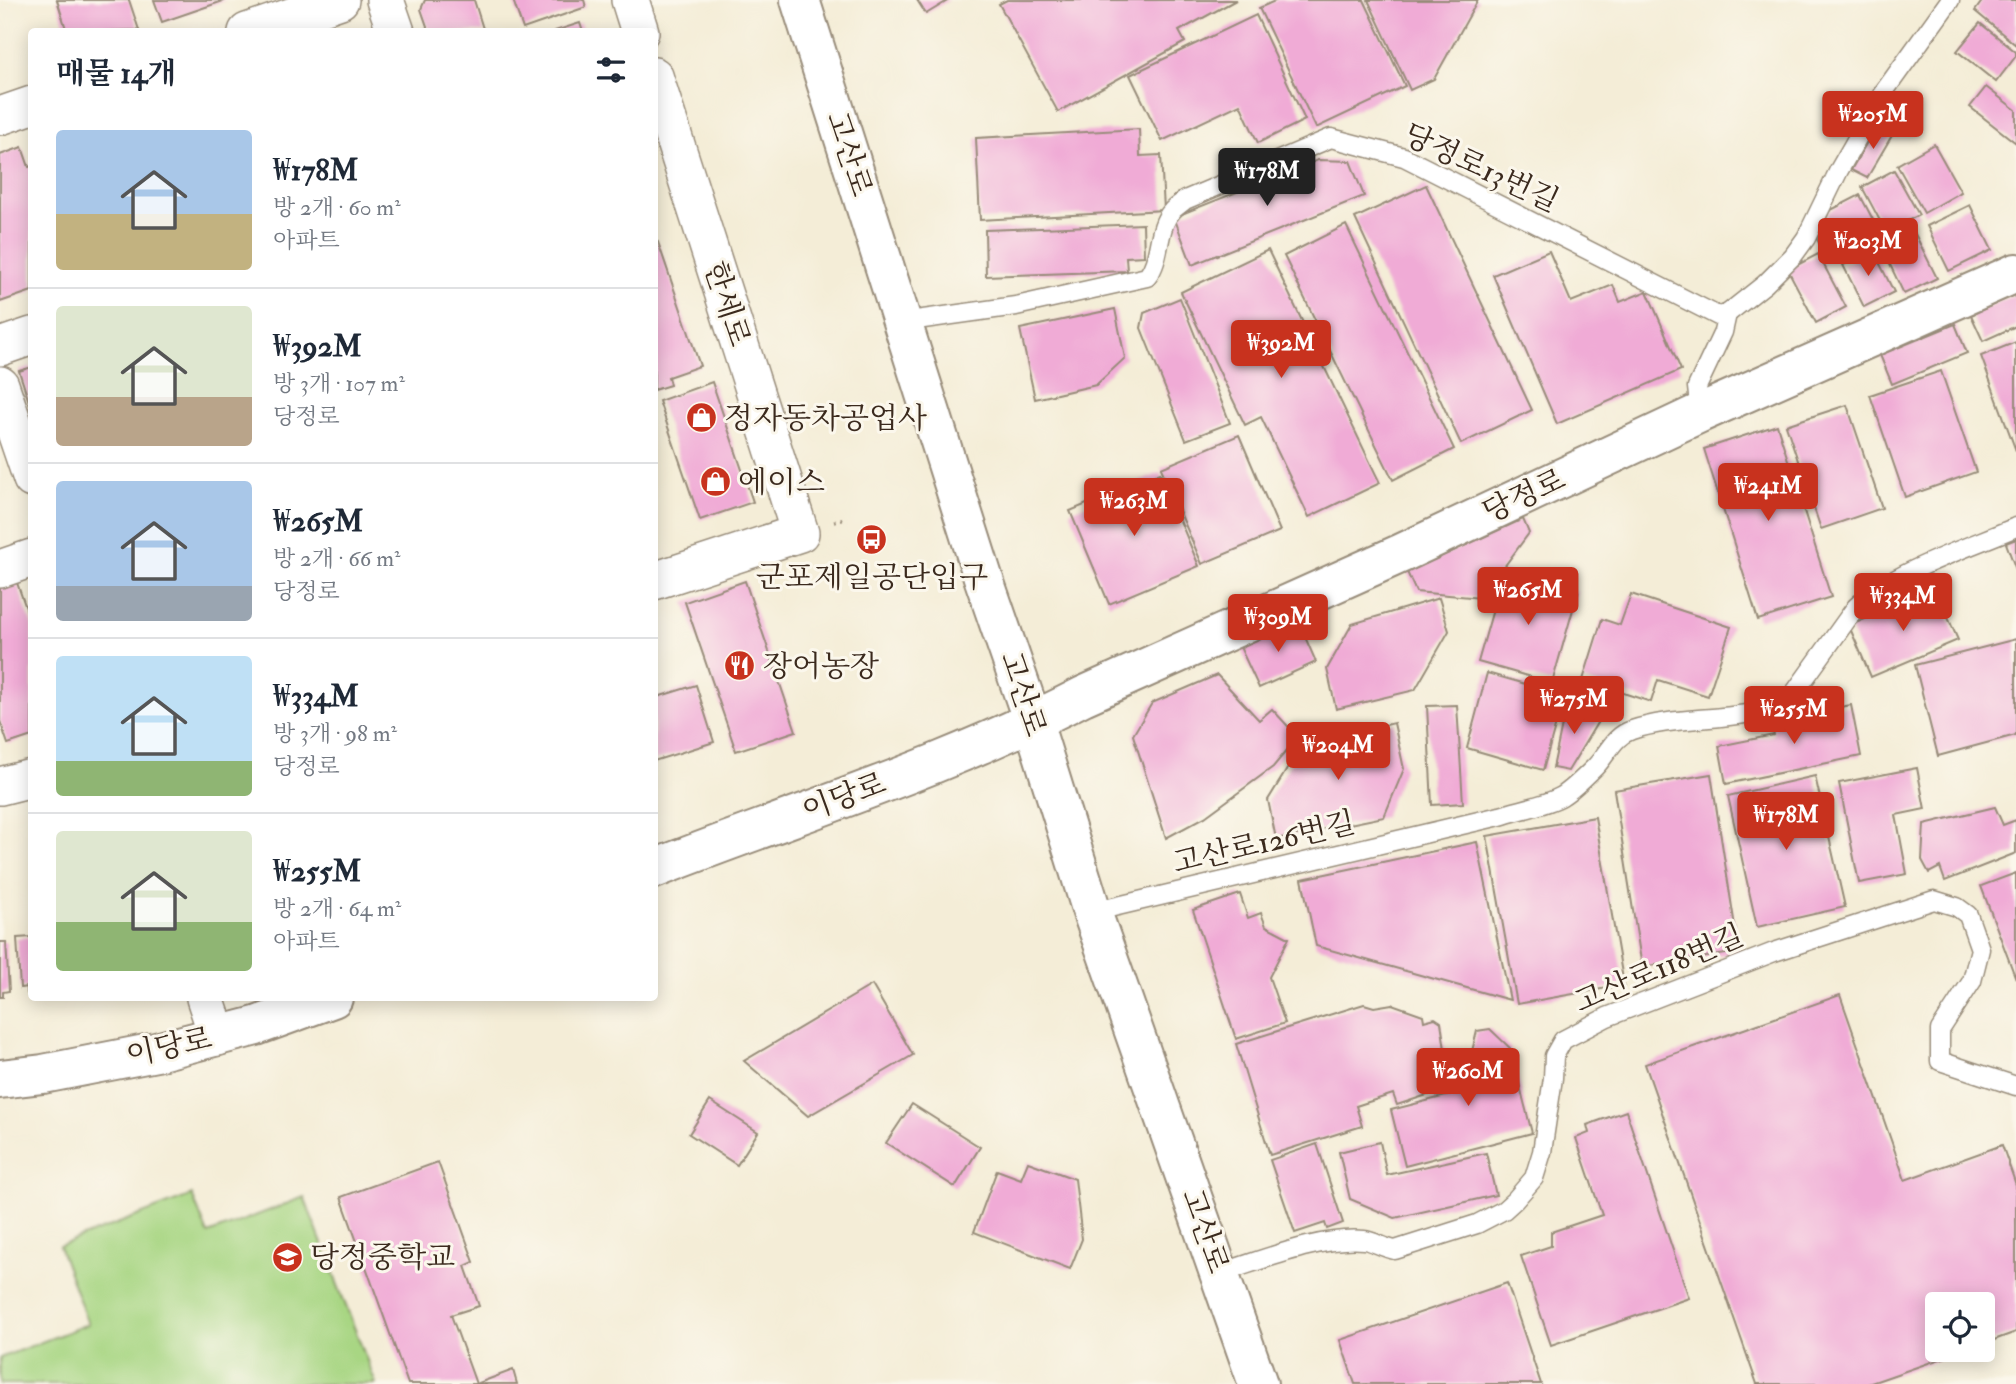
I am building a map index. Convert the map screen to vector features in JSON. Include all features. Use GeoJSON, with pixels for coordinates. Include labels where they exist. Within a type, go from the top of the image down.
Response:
{"type":"FeatureCollection","features":[{"type":"Feature","properties":{"kind":"street"},"geometry":{"type":"LineString","coordinates":[[259,28],[340,0]]}},
{"type":"Feature","properties":{"kind":"street"},"geometry":{"type":"LineString","coordinates":[[385,0],[395,28]]}},
{"type":"Feature","properties":{"kind":"street"},"geometry":{"type":"LineString","coordinates":[[630,0],[639,28]]}},
{"type":"Feature","properties":{"kind":"street","name":"고산로"},"geometry":{"type":"LineString","coordinates":[[800,0],[1092,912],[1258,1384]]}},
{"type":"Feature","properties":{"kind":"street","name":"한세로"},"geometry":{"type":"LineString","coordinates":[[658,89],[800,533],[658,580]]}},
{"type":"Feature","properties":{"kind":"street"},"geometry":{"type":"LineString","coordinates":[[0,116],[28,106]]}},
{"type":"Feature","properties":{"kind":"street","name":"당정로"},"geometry":{"type":"LineString","coordinates":[[1033,722],[1083,696],[1402,553],[1700,413],[2016,273]]}},
{"type":"Feature","properties":{"kind":"street"},"geometry":{"type":"LineString","coordinates":[[0,347],[28,337]]}},
{"type":"Feature","properties":{"kind":"street"},"geometry":{"type":"LineString","coordinates":[[0,385],[28,468]]}},
{"type":"Feature","properties":{"kind":"street"},"geometry":{"type":"LineString","coordinates":[[0,569],[28,559]]}},
{"type":"Feature","properties":{"kind":"street","name":"이당로"},"geometry":{"type":"LineString","coordinates":[[658,868],[900,777],[1033,722]]}},
{"type":"Feature","properties":{"kind":"street"},"geometry":{"type":"LineString","coordinates":[[0,786],[28,779]]}},
{"type":"Feature","properties":{"kind":"street"},"geometry":{"type":"LineString","coordinates":[[206,1001],[218,1037]]}},
{"type":"Feature","properties":{"kind":"street","name":"이당로"},"geometry":{"type":"LineString","coordinates":[[0,1079],[43,1074],[156,1052],[256,1026],[325,1001]]}},
{"type":"Feature","properties":{"kind":"lane"},"geometry":{"type":"LineString","coordinates":[[1700,413],[1696,387],[1723,332],[1727,314],[1765,284],[1793,256],[1806,238],[1839,170],[1882,93],[1950,0]]}},
{"type":"Feature","properties":{"kind":"lane","name":"당정로13번길"},"geometry":{"type":"LineString","coordinates":[[902,322],[1016,306],[1147,277],[1155,267],[1161,235],[1170,212],[1185,200],[1331,138],[1404,157],[1718,316],[1727,314]]}},
{"type":"Feature","properties":{"kind":"lane","name":"고산로126번길"},"geometry":{"type":"LineString","coordinates":[[1092,912],[1500,816],[1561,797],[1595,766],[1617,737],[1630,730],[1676,719],[1774,709],[1790,699],[1856,607],[1870,594],[1919,569],[2016,527]]}},
{"type":"Feature","properties":{"kind":"lane","name":"고산로118번길"},"geometry":{"type":"LineString","coordinates":[[1220,1273],[1326,1241],[1368,1240],[1395,1250],[1477,1224],[1504,1210],[1534,1178],[1542,1152],[1553,1077],[1553,1056],[1563,1040],[1607,1017],[1774,952],[1934,901],[1957,907],[1968,915],[1980,949],[1972,981],[1940,1030],[1940,1061],[2016,1086]]}},
{"type":"Feature","properties":{"kind":"green space"},"geometry":{"type":"Polygon","coordinates":[[[192,1195],[208,1234],[304,1197],[376,1384],[0,1384],[0,1358],[88,1324],[59,1246],[192,1195]]]}},
{"type":"Feature","properties":{"kind":"building"},"geometry":{"type":"Polygon","coordinates":[[[57,0],[129,0],[138,28],[66,28],[57,0]]]}},
{"type":"Feature","properties":{"kind":"building"},"geometry":{"type":"Polygon","coordinates":[[[154,0],[226,0],[162,22],[154,0]]]}},
{"type":"Feature","properties":{"kind":"building"},"geometry":{"type":"Polygon","coordinates":[[[425,0],[474,0],[483,28],[428,28],[421,9],[425,0]]]}},
{"type":"Feature","properties":{"kind":"building"},"geometry":{"type":"Polygon","coordinates":[[[513,0],[584,0],[586,7],[523,28],[513,0]]]}},
{"type":"Feature","properties":{"kind":"building"},"geometry":{"type":"Polygon","coordinates":[[[917,0],[949,0],[926,14],[917,0]]]}},
{"type":"Feature","properties":{"kind":"building"},"geometry":{"type":"Polygon","coordinates":[[[1007,0],[1236,0],[1179,31],[1185,42],[1058,112],[999,4],[1007,0]]]}},
{"type":"Feature","properties":{"kind":"building"},"geometry":{"type":"Polygon","coordinates":[[[1277,0],[1364,0],[1405,86],[1316,128],[1259,8],[1277,0]]]}},
{"type":"Feature","properties":{"kind":"building"},"geometry":{"type":"Polygon","coordinates":[[[1368,0],[1478,0],[1434,79],[1410,90],[1368,0]]]}},
{"type":"Feature","properties":{"kind":"building"},"geometry":{"type":"Polygon","coordinates":[[[1983,0],[2016,0],[2016,45],[1975,11],[1983,0]]]}},
{"type":"Feature","properties":{"kind":"building"},"geometry":{"type":"Polygon","coordinates":[[[1256,15],[1305,120],[1258,143],[1240,104],[1162,141],[1130,75],[1256,15]]]}},
{"type":"Feature","properties":{"kind":"building"},"geometry":{"type":"Polygon","coordinates":[[[580,23],[582,28],[564,28],[580,23]]]}},
{"type":"Feature","properties":{"kind":"building"},"geometry":{"type":"Polygon","coordinates":[[[1980,23],[2016,52],[2016,56],[1996,82],[1957,51],[1980,23]]]}},
{"type":"Feature","properties":{"kind":"building"},"geometry":{"type":"Polygon","coordinates":[[[1986,87],[2016,110],[2016,143],[1970,107],[1986,87]]]}},
{"type":"Feature","properties":{"kind":"building"},"geometry":{"type":"Polygon","coordinates":[[[1878,123],[1894,132],[1867,178],[1851,170],[1878,123]]]}},
{"type":"Feature","properties":{"kind":"building"},"geometry":{"type":"Polygon","coordinates":[[[1139,129],[1140,156],[1161,155],[1164,210],[980,220],[976,138],[1139,129]]]}},
{"type":"Feature","properties":{"kind":"building"},"geometry":{"type":"Polygon","coordinates":[[[1934,144],[1961,192],[1924,213],[1897,165],[1934,144]]]}},
{"type":"Feature","properties":{"kind":"building"},"geometry":{"type":"Polygon","coordinates":[[[22,147],[28,164],[28,292],[0,302],[0,155],[22,147]]]}},
{"type":"Feature","properties":{"kind":"building"},"geometry":{"type":"Polygon","coordinates":[[[1318,160],[1350,161],[1364,196],[1192,265],[1174,217],[1318,160]]]}},
{"type":"Feature","properties":{"kind":"building"},"geometry":{"type":"Polygon","coordinates":[[[1894,170],[1919,215],[1886,232],[1862,187],[1894,170]]]}},
{"type":"Feature","properties":{"kind":"building"},"geometry":{"type":"Polygon","coordinates":[[[1426,185],[1532,410],[1461,444],[1355,218],[1426,185]]]}},
{"type":"Feature","properties":{"kind":"building"},"geometry":{"type":"Polygon","coordinates":[[[1860,195],[1878,229],[1826,257],[1817,239],[1829,211],[1860,195]]]}},
{"type":"Feature","properties":{"kind":"building"},"geometry":{"type":"Polygon","coordinates":[[[1970,205],[1992,250],[1949,271],[1927,226],[1970,205]]]}},
{"type":"Feature","properties":{"kind":"building"},"geometry":{"type":"Polygon","coordinates":[[[1143,224],[1144,256],[1126,257],[1127,271],[986,276],[985,230],[1143,224]]]}},
{"type":"Feature","properties":{"kind":"building"},"geometry":{"type":"Polygon","coordinates":[[[1346,225],[1454,449],[1393,480],[1284,256],[1346,225]]]}},
{"type":"Feature","properties":{"kind":"building"},"geometry":{"type":"Polygon","coordinates":[[[1914,232],[1937,278],[1904,294],[1882,248],[1914,232]]]}},
{"type":"Feature","properties":{"kind":"building"},"geometry":{"type":"Polygon","coordinates":[[[658,242],[700,366],[668,377],[670,385],[658,389],[658,242]]]}},
{"type":"Feature","properties":{"kind":"building"},"geometry":{"type":"Polygon","coordinates":[[[1268,250],[1380,483],[1309,517],[1261,417],[1245,425],[1181,292],[1268,250]]]}},
{"type":"Feature","properties":{"kind":"building"},"geometry":{"type":"Polygon","coordinates":[[[1873,250],[1894,292],[1864,307],[1843,265],[1873,250]]]}},
{"type":"Feature","properties":{"kind":"building"},"geometry":{"type":"Polygon","coordinates":[[[1549,251],[1571,302],[1613,285],[1620,302],[1647,291],[1681,370],[1557,424],[1493,275],[1549,251]]]}},
{"type":"Feature","properties":{"kind":"building"},"geometry":{"type":"Polygon","coordinates":[[[1818,254],[1846,307],[1816,323],[1788,270],[1818,254]]]}},
{"type":"Feature","properties":{"kind":"building"},"geometry":{"type":"Polygon","coordinates":[[[2016,294],[2016,326],[1983,341],[1971,315],[2016,294]]]}},
{"type":"Feature","properties":{"kind":"building"},"geometry":{"type":"Polygon","coordinates":[[[1180,298],[1230,423],[1186,440],[1141,328],[1144,313],[1180,298]]]}},
{"type":"Feature","properties":{"kind":"building"},"geometry":{"type":"Polygon","coordinates":[[[1115,309],[1125,358],[1096,385],[1035,399],[1020,329],[1115,309]]]}},
{"type":"Feature","properties":{"kind":"building"},"geometry":{"type":"Polygon","coordinates":[[[1955,324],[1967,353],[1892,384],[1880,355],[1955,324]]]}},
{"type":"Feature","properties":{"kind":"building"},"geometry":{"type":"Polygon","coordinates":[[[2016,342],[2016,451],[1981,356],[2016,342]]]}},
{"type":"Feature","properties":{"kind":"building"},"geometry":{"type":"Polygon","coordinates":[[[28,368],[28,399],[19,371],[28,368]]]}},
{"type":"Feature","properties":{"kind":"building"},"geometry":{"type":"Polygon","coordinates":[[[1941,371],[1976,472],[1905,497],[1870,395],[1941,371]]]}},
{"type":"Feature","properties":{"kind":"building"},"geometry":{"type":"Polygon","coordinates":[[[712,382],[753,502],[700,520],[659,401],[712,382]]]}},
{"type":"Feature","properties":{"kind":"building"},"geometry":{"type":"Polygon","coordinates":[[[1847,405],[1882,508],[1821,529],[1786,425],[1847,405]]]}},
{"type":"Feature","properties":{"kind":"building"},"geometry":{"type":"Polygon","coordinates":[[[1777,425],[1831,597],[1758,620],[1704,449],[1777,425]]]}},
{"type":"Feature","properties":{"kind":"building"},"geometry":{"type":"Polygon","coordinates":[[[1239,435],[1280,531],[1202,564],[1161,468],[1239,435]]]}},
{"type":"Feature","properties":{"kind":"building"},"geometry":{"type":"Polygon","coordinates":[[[1160,473],[1199,566],[1109,604],[1070,511],[1160,473]]]}},
{"type":"Feature","properties":{"kind":"building"},"geometry":{"type":"Polygon","coordinates":[[[1523,519],[1529,533],[1481,598],[1416,592],[1407,572],[1523,519]]]}},
{"type":"Feature","properties":{"kind":"building"},"geometry":{"type":"Polygon","coordinates":[[[2016,539],[2016,570],[2006,543],[2016,539]]]}},
{"type":"Feature","properties":{"kind":"building"},"geometry":{"type":"Polygon","coordinates":[[[1504,571],[1578,592],[1552,683],[1478,662],[1504,571]]]}},
{"type":"Feature","properties":{"kind":"building"},"geometry":{"type":"Polygon","coordinates":[[[16,580],[28,614],[28,737],[8,744],[0,721],[0,585],[16,580]]]}},
{"type":"Feature","properties":{"kind":"building","name":"장어농장"},"geometry":{"type":"Polygon","coordinates":[[[745,581],[796,731],[736,751],[685,602],[745,581]]]}},
{"type":"Feature","properties":{"kind":"building"},"geometry":{"type":"Polygon","coordinates":[[[1935,588],[1958,640],[1871,677],[1849,626],[1935,588]]]}},
{"type":"Feature","properties":{"kind":"building"},"geometry":{"type":"Polygon","coordinates":[[[1631,594],[1731,627],[1708,696],[1658,680],[1651,702],[1583,680],[1602,619],[1620,625],[1631,594]]]}},
{"type":"Feature","properties":{"kind":"building"},"geometry":{"type":"Polygon","coordinates":[[[1439,598],[1449,631],[1415,690],[1336,709],[1327,669],[1352,624],[1439,598]]]}},
{"type":"Feature","properties":{"kind":"building"},"geometry":{"type":"Polygon","coordinates":[[[1298,621],[1316,662],[1259,688],[1240,647],[1298,621]]]}},
{"type":"Feature","properties":{"kind":"building"},"geometry":{"type":"Polygon","coordinates":[[[2016,639],[2016,735],[1938,756],[1915,665],[2016,639]]]}},
{"type":"Feature","properties":{"kind":"building"},"geometry":{"type":"Polygon","coordinates":[[[1487,673],[1564,695],[1543,770],[1467,748],[1487,673]]]}},
{"type":"Feature","properties":{"kind":"building"},"geometry":{"type":"Polygon","coordinates":[[[1217,675],[1259,720],[1272,709],[1298,737],[1273,767],[1205,817],[1166,838],[1133,735],[1152,703],[1217,675]]]}},
{"type":"Feature","properties":{"kind":"building"},"geometry":{"type":"Polygon","coordinates":[[[696,685],[714,742],[658,760],[658,697],[696,685]]]}},
{"type":"Feature","properties":{"kind":"building"},"geometry":{"type":"Polygon","coordinates":[[[1457,705],[1463,803],[1432,805],[1427,706],[1457,705]]]}},
{"type":"Feature","properties":{"kind":"building"},"geometry":{"type":"Polygon","coordinates":[[[1851,705],[1861,756],[1726,784],[1719,746],[1774,735],[1771,721],[1851,705]]]}},
{"type":"Feature","properties":{"kind":"building"},"geometry":{"type":"Polygon","coordinates":[[[1566,706],[1586,710],[1600,718],[1568,771],[1553,768],[1566,706]]]}},
{"type":"Feature","properties":{"kind":"building"},"geometry":{"type":"Polygon","coordinates":[[[1394,723],[1404,769],[1384,817],[1276,839],[1268,800],[1302,745],[1394,723]]]}},
{"type":"Feature","properties":{"kind":"building"},"geometry":{"type":"Polygon","coordinates":[[[1917,768],[1925,809],[1896,815],[1907,874],[1859,883],[1839,783],[1917,768]]]}},
{"type":"Feature","properties":{"kind":"building"},"geometry":{"type":"Polygon","coordinates":[[[1711,774],[1739,952],[1642,967],[1614,790],[1711,774]]]}},
{"type":"Feature","properties":{"kind":"building"},"geometry":{"type":"Polygon","coordinates":[[[1815,776],[1845,907],[1757,927],[1728,796],[1815,776]]]}},
{"type":"Feature","properties":{"kind":"building"},"geometry":{"type":"Polygon","coordinates":[[[1995,807],[2003,825],[2016,820],[2016,853],[1945,881],[1940,867],[1929,873],[1922,860],[1924,824],[1995,807]]]}},
{"type":"Feature","properties":{"kind":"building"},"geometry":{"type":"Polygon","coordinates":[[[1595,817],[1624,985],[1517,1004],[1487,836],[1595,817]]]}},
{"type":"Feature","properties":{"kind":"building"},"geometry":{"type":"Polygon","coordinates":[[[1477,842],[1510,1000],[1316,946],[1302,879],[1477,842]]]}},
{"type":"Feature","properties":{"kind":"building"},"geometry":{"type":"Polygon","coordinates":[[[2016,873],[2016,979],[1981,886],[2016,873]]]}},
{"type":"Feature","properties":{"kind":"building"},"geometry":{"type":"Polygon","coordinates":[[[1240,894],[1248,918],[1261,913],[1266,926],[1289,938],[1269,977],[1285,1023],[1236,1039],[1193,910],[1240,894]]]}},
{"type":"Feature","properties":{"kind":"building"},"geometry":{"type":"Polygon","coordinates":[[[28,937],[27,993],[27,987],[20,988],[17,938],[28,937]]]}},
{"type":"Feature","properties":{"kind":"building"},"geometry":{"type":"Polygon","coordinates":[[[0,942],[6,942],[9,991],[3,992],[3,997],[0,997],[0,942]]]}},
{"type":"Feature","properties":{"kind":"building"},"geometry":{"type":"Polygon","coordinates":[[[872,985],[913,1055],[808,1116],[744,1061],[872,985]]]}},
{"type":"Feature","properties":{"kind":"building"},"geometry":{"type":"Polygon","coordinates":[[[1840,995],[1905,1180],[2002,1145],[2016,1185],[2016,1332],[1995,1340],[1995,1292],[1925,1292],[1925,1362],[1931,1362],[1868,1384],[1757,1384],[1645,1064],[1840,995]]]}},
{"type":"Feature","properties":{"kind":"building"},"geometry":{"type":"Polygon","coordinates":[[[1364,1004],[1374,1007],[1392,1004],[1423,1015],[1424,1021],[1435,1018],[1441,1022],[1446,1056],[1441,1069],[1424,1074],[1430,1094],[1397,1105],[1393,1094],[1356,1106],[1362,1126],[1270,1155],[1236,1044],[1364,1004]]]}},
{"type":"Feature","properties":{"kind":"building"},"geometry":{"type":"Polygon","coordinates":[[[1490,1029],[1510,1048],[1532,1133],[1405,1166],[1391,1110],[1462,1092],[1477,1031],[1490,1029]]]}},
{"type":"Feature","properties":{"kind":"building"},"geometry":{"type":"Polygon","coordinates":[[[710,1101],[758,1132],[737,1165],[689,1134],[710,1101]]]}},
{"type":"Feature","properties":{"kind":"building"},"geometry":{"type":"Polygon","coordinates":[[[912,1104],[980,1147],[955,1187],[886,1143],[912,1104]]]}},
{"type":"Feature","properties":{"kind":"building"},"geometry":{"type":"Polygon","coordinates":[[[1626,1111],[1689,1298],[1551,1345],[1521,1256],[1551,1246],[1551,1232],[1602,1215],[1576,1138],[1589,1133],[1587,1125],[1626,1111]]]}},
{"type":"Feature","properties":{"kind":"building"},"geometry":{"type":"Polygon","coordinates":[[[1380,1142],[1387,1175],[1486,1153],[1496,1195],[1395,1218],[1350,1199],[1339,1152],[1380,1142]]]}},
{"type":"Feature","properties":{"kind":"building"},"geometry":{"type":"Polygon","coordinates":[[[1317,1144],[1343,1223],[1327,1229],[1325,1223],[1295,1233],[1270,1160],[1317,1144]]]}},
{"type":"Feature","properties":{"kind":"building"},"geometry":{"type":"Polygon","coordinates":[[[438,1162],[474,1262],[465,1266],[479,1306],[451,1315],[476,1384],[408,1384],[341,1197],[438,1162]]]}},
{"type":"Feature","properties":{"kind":"building"},"geometry":{"type":"Polygon","coordinates":[[[1028,1162],[1075,1179],[1082,1239],[1070,1269],[974,1232],[997,1170],[1021,1179],[1028,1162]]]}},
{"type":"Feature","properties":{"kind":"building"},"geometry":{"type":"Polygon","coordinates":[[[1507,1283],[1541,1384],[1355,1384],[1340,1340],[1507,1283]]]}},
{"type":"Feature","properties":{"kind":"building"},"geometry":{"type":"Polygon","coordinates":[[[513,1370],[517,1384],[476,1384],[513,1370]]]}},
{"type":"Feature","properties":{"kind":"place","name":"정자동차공업사"},"geometry":{"type":"Point","coordinates":[701,418]}},
{"type":"Feature","properties":{"kind":"place","name":"에이스"},"geometry":{"type":"Point","coordinates":[715,482]}},
{"type":"Feature","properties":{"kind":"place","name":"군포제일공단입구"},"geometry":{"type":"Point","coordinates":[872,539]}},
{"type":"Feature","properties":{"kind":"place","name":"장어농장"},"geometry":{"type":"Point","coordinates":[740,666]}},
{"type":"Feature","properties":{"kind":"place","name":"당정중학교"},"geometry":{"type":"Point","coordinates":[287,1257]}}]}
